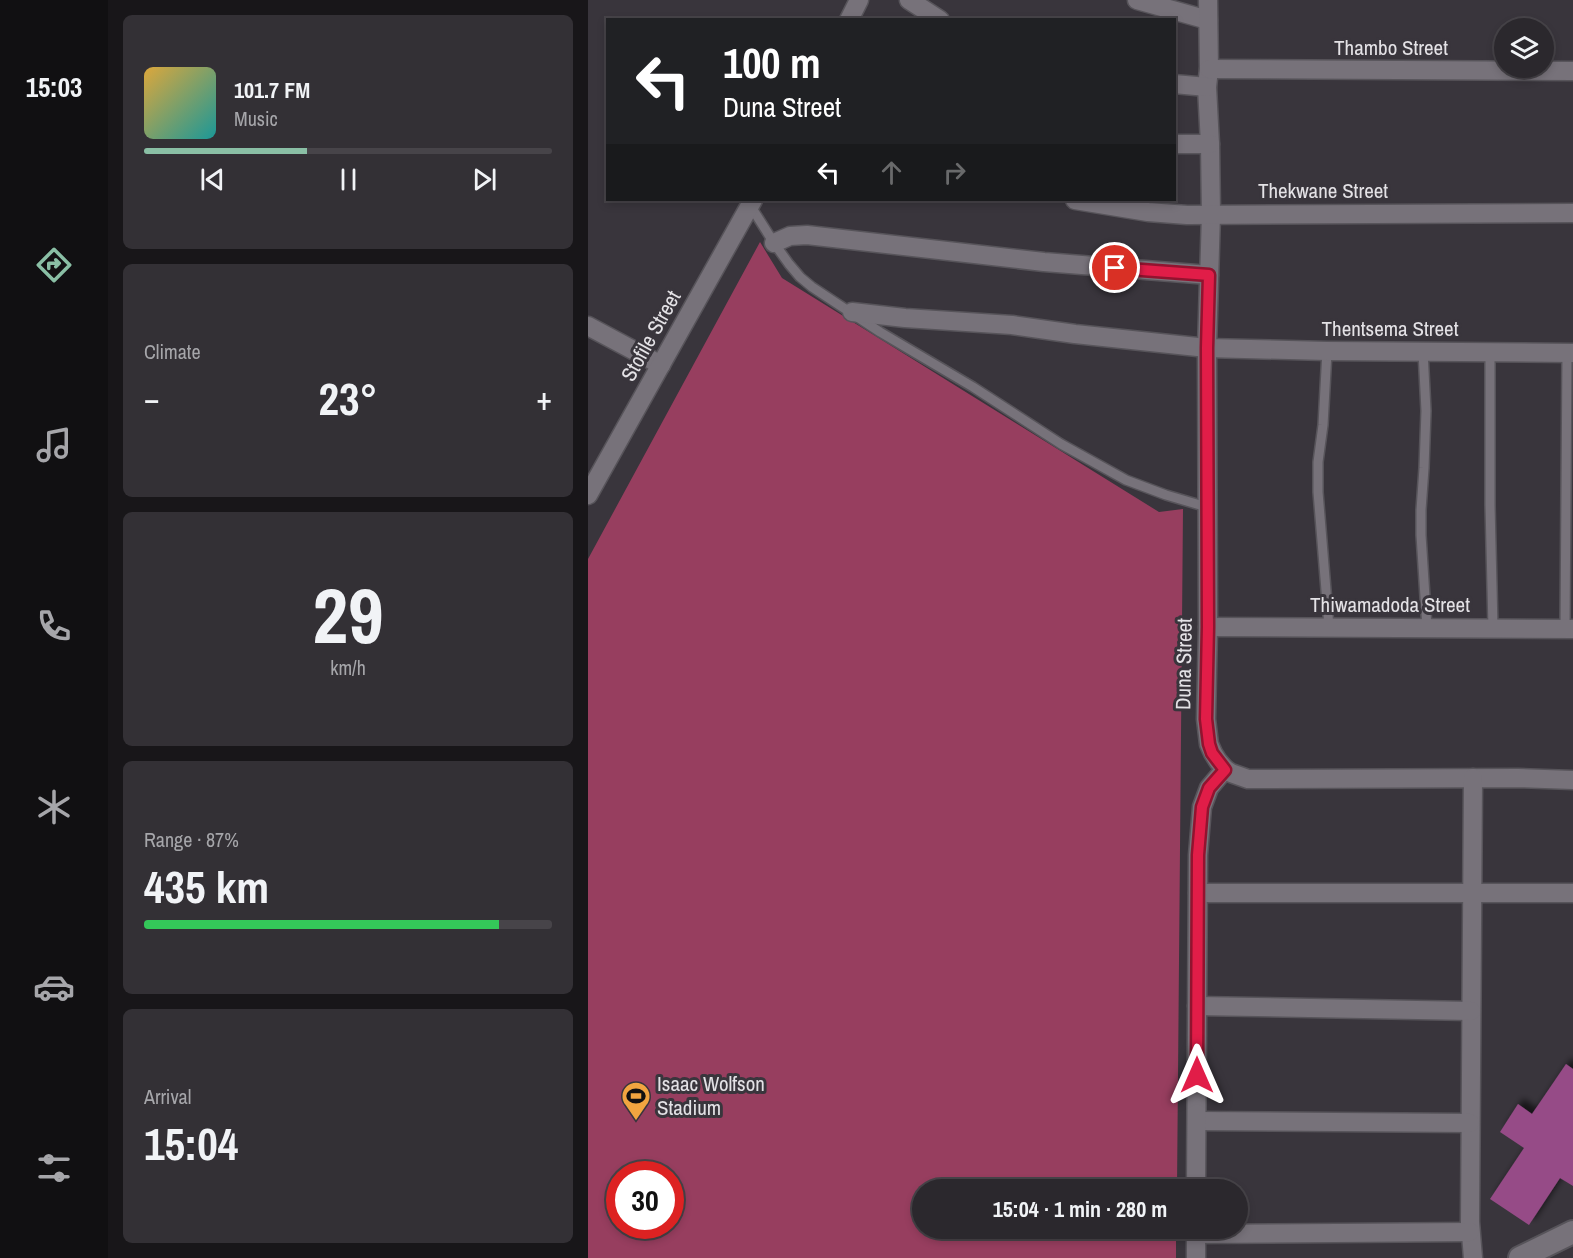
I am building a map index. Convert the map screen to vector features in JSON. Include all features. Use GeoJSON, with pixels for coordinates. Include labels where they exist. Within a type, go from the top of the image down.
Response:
{"type":"FeatureCollection","features":[{"type":"Feature","properties":{"kind":"street"},"geometry":{"type":"LineString","coordinates":[[850,18],[859,0]]}},
{"type":"Feature","properties":{"kind":"street"},"geometry":{"type":"LineString","coordinates":[[909,0],[937,18]]}},
{"type":"Feature","properties":{"kind":"street"},"geometry":{"type":"LineString","coordinates":[[1137,0],[1208,20]]}},
{"type":"Feature","properties":{"kind":"street","name":"Duna Street"},"geometry":{"type":"LineString","coordinates":[[1208,0],[1211,214],[1207,348],[1206,719],[1212,753],[1225,770]]}},
{"type":"Feature","properties":{"kind":"street","name":"Thambo Street"},"geometry":{"type":"LineString","coordinates":[[1176,84],[1208,78],[1573,71]]}},
{"type":"Feature","properties":{"kind":"street"},"geometry":{"type":"LineString","coordinates":[[1176,144],[1210,144]]}},
{"type":"Feature","properties":{"kind":"street","name":"Thekwane Street"},"geometry":{"type":"LineString","coordinates":[[1081,201],[1148,212],[1187,215],[1573,213]]}},
{"type":"Feature","properties":{"kind":"street","name":"Stofile Street"},"geometry":{"type":"LineString","coordinates":[[588,495],[752,202]]}},
{"type":"Feature","properties":{"kind":"street"},"geometry":{"type":"LineString","coordinates":[[774,243],[790,236],[807,235],[1044,262],[1209,275]]}},
{"type":"Feature","properties":{"kind":"street","name":"Thentsema Street"},"geometry":{"type":"LineString","coordinates":[[852,312],[905,318],[1012,324],[1075,334],[1207,348],[1570,353]]}},
{"type":"Feature","properties":{"kind":"street"},"geometry":{"type":"LineString","coordinates":[[588,326],[661,365]]}},
{"type":"Feature","properties":{"kind":"street","name":"Thiwamadoda Street"},"geometry":{"type":"LineString","coordinates":[[1208,627],[1569,629]]}},
{"type":"Feature","properties":{"kind":"street"},"geometry":{"type":"LineString","coordinates":[[1196,1179],[1198,855],[1202,807],[1209,788],[1225,770],[1248,779],[1573,780]]}},
{"type":"Feature","properties":{"kind":"street"},"geometry":{"type":"LineString","coordinates":[[1473,778],[1470,1123],[1470,1232],[1473,1258]]}},
{"type":"Feature","properties":{"kind":"street"},"geometry":{"type":"LineString","coordinates":[[1198,893],[1573,893]]}},
{"type":"Feature","properties":{"kind":"street"},"geometry":{"type":"LineString","coordinates":[[1197,1006],[1471,1011]]}},
{"type":"Feature","properties":{"kind":"street"},"geometry":{"type":"LineString","coordinates":[[1197,1121],[1470,1123]]}},
{"type":"Feature","properties":{"kind":"street"},"geometry":{"type":"LineString","coordinates":[[1248,1231],[1470,1232]]}},
{"type":"Feature","properties":{"kind":"street"},"geometry":{"type":"LineString","coordinates":[[1520,1258],[1573,1232]]}},
{"type":"Feature","properties":{"kind":"street"},"geometry":{"type":"LineString","coordinates":[[1196,1239],[1196,1258]]}},
{"type":"Feature","properties":{"kind":"lane"},"geometry":{"type":"LineString","coordinates":[[752,202],[774,243],[789,264],[812,287],[1061,444],[1126,480],[1155,492],[1207,507]]}},
{"type":"Feature","properties":{"kind":"lane"},"geometry":{"type":"LineString","coordinates":[[1327,351],[1323,425],[1318,462],[1318,492],[1329,627]]}},
{"type":"Feature","properties":{"kind":"lane"},"geometry":{"type":"LineString","coordinates":[[1424,351],[1426,411],[1421,535],[1427,628]]}},
{"type":"Feature","properties":{"kind":"lane"},"geometry":{"type":"LineString","coordinates":[[1490,352],[1493,628]]}},
{"type":"Feature","properties":{"kind":"lane"},"geometry":{"type":"LineString","coordinates":[[1569,629],[1570,353]]}},
{"type":"Feature","properties":{"kind":"shaded area"},"geometry":{"type":"Polygon","coordinates":[[[760,242],[782,278],[1159,512],[1183,509],[1177,1179],[912,1179],[912,1239],[1176,1239],[1176,1258],[588,1258],[588,559],[760,242]]]}},
{"type":"Feature","properties":{"kind":"building"},"geometry":{"type":"Polygon","coordinates":[[[1566,1064],[1573,1069],[1573,1186],[1560,1178],[1529,1225],[1490,1199],[1524,1148],[1500,1132],[1518,1104],[1532,1114],[1566,1064]]]}},
{"type":"Feature","properties":{"kind":"place","name":"Isaac Wolfson Stadium"},"geometry":{"type":"Point","coordinates":[636,1122]}},
{"type":"Feature","properties":{"kind":"route"},"geometry":{"type":"LineString","coordinates":[[1115,268],[1209,275],[1206,719],[1212,753],[1225,770],[1209,788],[1202,807],[1198,855],[1197,1075]]}}]}
